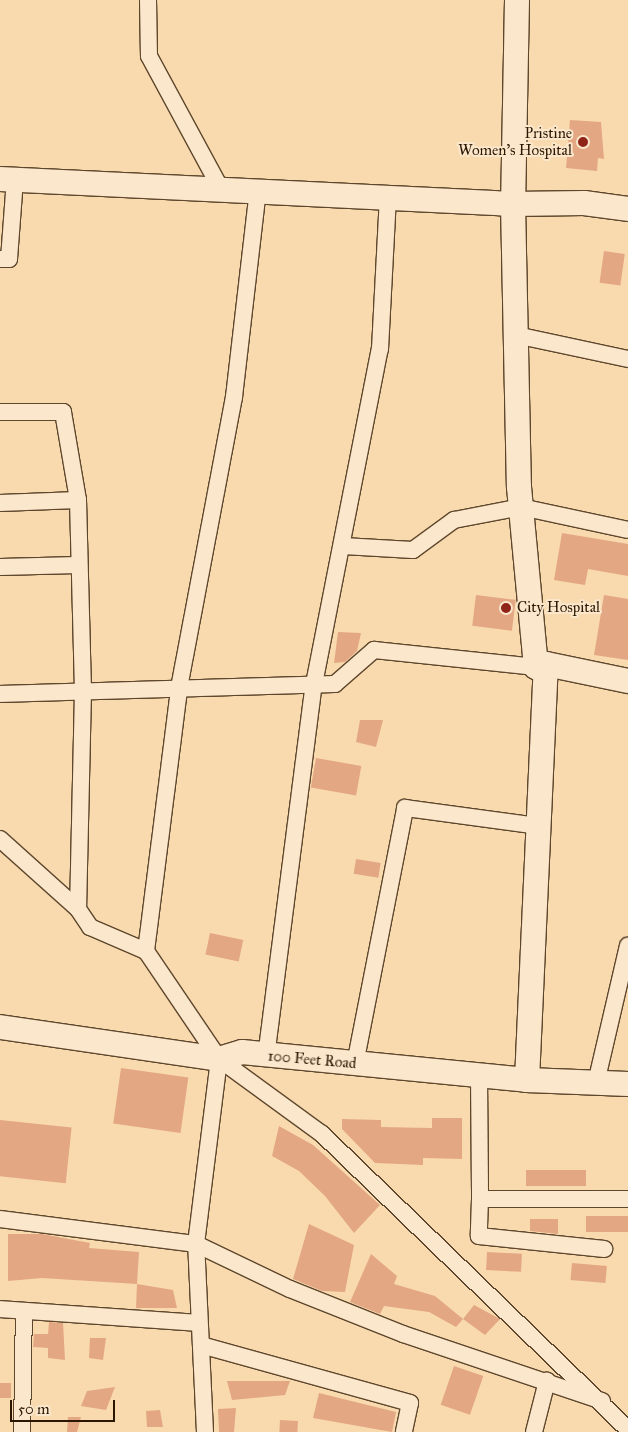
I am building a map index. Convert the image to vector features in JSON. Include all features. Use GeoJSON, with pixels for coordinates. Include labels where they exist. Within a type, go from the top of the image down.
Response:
{"type":"FeatureCollection","features":[{"type":"Feature","properties":{"kind":"street"},"geometry":{"type":"LineString","coordinates":[[148,0],[149,56],[221,189]]}},
{"type":"Feature","properties":{"kind":"street"},"geometry":{"type":"LineString","coordinates":[[517,0],[514,204],[521,507],[541,666],[539,826],[527,1080]]}},
{"type":"Feature","properties":{"kind":"street"},"geometry":{"type":"LineString","coordinates":[[0,259],[9,259],[8,180],[514,204],[584,203],[628,209]]}},
{"type":"Feature","properties":{"kind":"street"},"geometry":{"type":"LineString","coordinates":[[146,952],[180,688],[234,397],[258,191]]}},
{"type":"Feature","properties":{"kind":"street"},"geometry":{"type":"LineString","coordinates":[[266,1057],[314,684],[343,546],[380,349],[388,198]]}},
{"type":"Feature","properties":{"kind":"street"},"geometry":{"type":"LineString","coordinates":[[516,335],[628,358]]}},
{"type":"Feature","properties":{"kind":"street"},"geometry":{"type":"LineString","coordinates":[[0,412],[63,412],[78,500],[82,691],[78,909]]}},
{"type":"Feature","properties":{"kind":"street"},"geometry":{"type":"LineString","coordinates":[[0,503],[78,500]]}},
{"type":"Feature","properties":{"kind":"street"},"geometry":{"type":"LineString","coordinates":[[343,546],[413,550],[454,520],[521,507],[628,530]]}},
{"type":"Feature","properties":{"kind":"street"},"geometry":{"type":"LineString","coordinates":[[0,567],[78,565]]}},
{"type":"Feature","properties":{"kind":"street"},"geometry":{"type":"LineString","coordinates":[[0,694],[335,684],[374,650],[541,666],[628,682]]}},
{"type":"Feature","properties":{"kind":"street"},"geometry":{"type":"LineString","coordinates":[[355,1064],[405,808],[539,826]]}},
{"type":"Feature","properties":{"kind":"street"},"geometry":{"type":"LineString","coordinates":[[0,839],[78,909],[90,927],[146,952],[219,1059],[322,1134],[602,1401],[628,1429]]}},
{"type":"Feature","properties":{"kind":"street"},"geometry":{"type":"LineString","coordinates":[[596,1083],[628,946]]}},
{"type":"Feature","properties":{"kind":"street","name":"100 Feet Road"},"geometry":{"type":"LineString","coordinates":[[0,1027],[219,1059],[242,1052],[266,1057],[527,1080],[628,1084]]}},
{"type":"Feature","properties":{"kind":"street"},"geometry":{"type":"LineString","coordinates":[[205,1432],[196,1244],[219,1059]]}},
{"type":"Feature","properties":{"kind":"street"},"geometry":{"type":"LineString","coordinates":[[479,1076],[479,1236],[604,1249]]}},
{"type":"Feature","properties":{"kind":"street"},"geometry":{"type":"LineString","coordinates":[[480,1199],[628,1199]]}},
{"type":"Feature","properties":{"kind":"street"},"geometry":{"type":"LineString","coordinates":[[0,1219],[196,1244],[290,1289],[395,1331],[547,1381],[578,1397],[602,1401]]}},
{"type":"Feature","properties":{"kind":"street"},"geometry":{"type":"LineString","coordinates":[[0,1309],[199,1323]]}},
{"type":"Feature","properties":{"kind":"street"},"geometry":{"type":"LineString","coordinates":[[22,1432],[24,1311]]}},
{"type":"Feature","properties":{"kind":"street"},"geometry":{"type":"LineString","coordinates":[[201,1346],[410,1403],[404,1432]]}},
{"type":"Feature","properties":{"kind":"street"},"geometry":{"type":"LineString","coordinates":[[534,1432],[547,1381]]}},
{"type":"Feature","properties":{"kind":"building"},"geometry":{"type":"Polygon","coordinates":[[[570,120],[601,122],[604,159],[598,158],[597,171],[566,168],[570,120]]]}},
{"type":"Feature","properties":{"kind":"building"},"geometry":{"type":"Polygon","coordinates":[[[604,251],[625,254],[620,286],[600,283],[604,251]]]}},
{"type":"Feature","properties":{"kind":"building"},"geometry":{"type":"Polygon","coordinates":[[[562,533],[628,544],[628,576],[588,569],[585,585],[554,580],[562,533]]]}},
{"type":"Feature","properties":{"kind":"building"},"geometry":{"type":"Polygon","coordinates":[[[476,595],[516,600],[512,631],[472,626],[476,595]]]}},
{"type":"Feature","properties":{"kind":"building"},"geometry":{"type":"Polygon","coordinates":[[[604,595],[628,599],[628,660],[594,655],[604,595]]]}},
{"type":"Feature","properties":{"kind":"building"},"geometry":{"type":"Polygon","coordinates":[[[338,632],[361,633],[357,651],[345,662],[334,663],[338,632]]]}},
{"type":"Feature","properties":{"kind":"building"},"geometry":{"type":"Polygon","coordinates":[[[360,720],[383,720],[376,747],[356,742],[360,720]]]}},
{"type":"Feature","properties":{"kind":"building"},"geometry":{"type":"Polygon","coordinates":[[[316,758],[361,766],[356,796],[311,788],[316,758]]]}},
{"type":"Feature","properties":{"kind":"building"},"geometry":{"type":"Polygon","coordinates":[[[356,859],[381,863],[378,878],[354,874],[356,859]]]}},
{"type":"Feature","properties":{"kind":"building"},"geometry":{"type":"Polygon","coordinates":[[[210,933],[243,940],[239,962],[205,955],[210,933]]]}},
{"type":"Feature","properties":{"kind":"building"},"geometry":{"type":"Polygon","coordinates":[[[121,1068],[188,1077],[181,1133],[113,1123],[121,1068]]]}},
{"type":"Feature","properties":{"kind":"building"},"geometry":{"type":"Polygon","coordinates":[[[432,1118],[462,1118],[462,1159],[423,1158],[423,1165],[375,1163],[342,1129],[342,1119],[381,1120],[381,1127],[432,1128],[432,1118]]]}},
{"type":"Feature","properties":{"kind":"building"},"geometry":{"type":"Polygon","coordinates":[[[0,1120],[72,1128],[66,1183],[0,1176],[0,1120]]]}},
{"type":"Feature","properties":{"kind":"building"},"geometry":{"type":"Polygon","coordinates":[[[279,1126],[313,1145],[380,1205],[354,1233],[325,1196],[299,1171],[272,1156],[279,1126]]]}},
{"type":"Feature","properties":{"kind":"building"},"geometry":{"type":"Polygon","coordinates":[[[526,1170],[586,1170],[586,1186],[526,1186],[526,1170]]]}},
{"type":"Feature","properties":{"kind":"building"},"geometry":{"type":"Polygon","coordinates":[[[586,1216],[628,1216],[628,1232],[586,1232],[586,1216]]]}},
{"type":"Feature","properties":{"kind":"building"},"geometry":{"type":"Polygon","coordinates":[[[530,1219],[558,1219],[558,1234],[530,1231],[530,1219]]]}},
{"type":"Feature","properties":{"kind":"building"},"geometry":{"type":"Polygon","coordinates":[[[309,1224],[354,1245],[345,1292],[322,1291],[293,1279],[309,1224]]]}},
{"type":"Feature","properties":{"kind":"building"},"geometry":{"type":"Polygon","coordinates":[[[8,1234],[42,1234],[90,1243],[89,1248],[139,1252],[137,1284],[42,1278],[8,1281],[8,1234]]]}},
{"type":"Feature","properties":{"kind":"building"},"geometry":{"type":"Polygon","coordinates":[[[487,1252],[522,1254],[521,1272],[486,1270],[487,1252]]]}},
{"type":"Feature","properties":{"kind":"building"},"geometry":{"type":"Polygon","coordinates":[[[371,1254],[397,1276],[394,1284],[435,1296],[463,1319],[456,1327],[429,1312],[384,1306],[380,1314],[350,1302],[371,1254]]]}},
{"type":"Feature","properties":{"kind":"building"},"geometry":{"type":"Polygon","coordinates":[[[572,1263],[607,1266],[605,1283],[571,1280],[572,1263]]]}},
{"type":"Feature","properties":{"kind":"building"},"geometry":{"type":"Polygon","coordinates":[[[137,1284],[173,1290],[177,1308],[136,1308],[137,1284]]]}},
{"type":"Feature","properties":{"kind":"building"},"geometry":{"type":"Polygon","coordinates":[[[474,1305],[500,1319],[485,1335],[463,1319],[474,1305]]]}},
{"type":"Feature","properties":{"kind":"building"},"geometry":{"type":"Polygon","coordinates":[[[49,1322],[63,1323],[65,1360],[48,1358],[48,1348],[33,1347],[34,1334],[48,1334],[49,1322]]]}},
{"type":"Feature","properties":{"kind":"building"},"geometry":{"type":"Polygon","coordinates":[[[90,1338],[106,1338],[103,1360],[89,1358],[90,1338]]]}},
{"type":"Feature","properties":{"kind":"building"},"geometry":{"type":"Polygon","coordinates":[[[454,1366],[483,1376],[470,1415],[441,1405],[454,1366]]]}},
{"type":"Feature","properties":{"kind":"building"},"geometry":{"type":"Polygon","coordinates":[[[227,1381],[290,1381],[285,1395],[232,1400],[227,1381]]]}},
{"type":"Feature","properties":{"kind":"building"},"geometry":{"type":"Polygon","coordinates":[[[0,1383],[11,1383],[11,1398],[0,1398],[0,1383]]]}},
{"type":"Feature","properties":{"kind":"building"},"geometry":{"type":"Polygon","coordinates":[[[115,1387],[106,1410],[81,1406],[87,1391],[115,1387]]]}},
{"type":"Feature","properties":{"kind":"building"},"geometry":{"type":"Polygon","coordinates":[[[319,1393],[396,1412],[392,1432],[313,1418],[319,1393]]]}},
{"type":"Feature","properties":{"kind":"building"},"geometry":{"type":"Polygon","coordinates":[[[236,1408],[234,1432],[219,1432],[218,1409],[236,1408]]]}},
{"type":"Feature","properties":{"kind":"building"},"geometry":{"type":"Polygon","coordinates":[[[160,1410],[163,1427],[147,1427],[146,1411],[160,1410]]]}},
{"type":"Feature","properties":{"kind":"building"},"geometry":{"type":"Polygon","coordinates":[[[68,1417],[81,1417],[77,1432],[67,1432],[68,1417]]]}},
{"type":"Feature","properties":{"kind":"building"},"geometry":{"type":"Polygon","coordinates":[[[280,1420],[298,1421],[297,1432],[279,1432],[280,1420]]]}},
{"type":"Feature","properties":{"kind":"place","name":"Pristine Women's Hospital"},"geometry":{"type":"Point","coordinates":[583,142]}},
{"type":"Feature","properties":{"kind":"place","name":"City Hospital"},"geometry":{"type":"Point","coordinates":[506,608]}}]}
